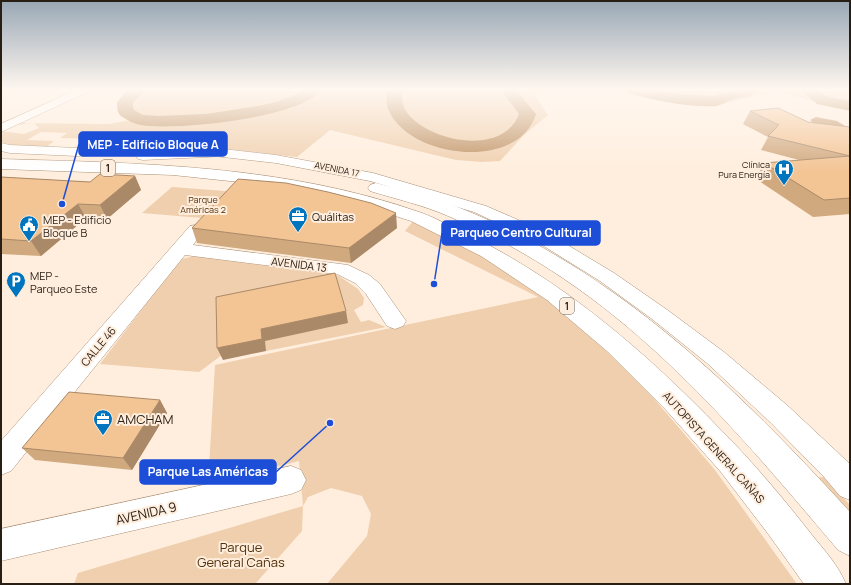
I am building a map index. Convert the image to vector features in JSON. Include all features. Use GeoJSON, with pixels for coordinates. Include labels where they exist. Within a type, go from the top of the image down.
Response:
{"type":"FeatureCollection","features":[{"type":"Feature","properties":{"kind":"highway","name":"1"},"geometry":{"type":"LineString","coordinates":[[4,151],[94,158],[219,163],[312,174],[362,185],[445,209],[516,240],[562,267],[612,302],[679,357],[722,398],[780,458],[850,538]]}},
{"type":"Feature","properties":{"kind":"highway"},"geometry":{"type":"LineString","coordinates":[[94,158],[222,154]]}},
{"type":"Feature","properties":{"kind":"highway","name":"AUTOPISTA GENERAL CAÑAS"},"geometry":{"type":"LineString","coordinates":[[1,164],[166,170],[270,181],[344,194],[399,210],[440,227],[494,255],[537,281],[615,344],[685,411],[741,474],[827,584]]}},
{"type":"Feature","properties":{"kind":"street"},"geometry":{"type":"LineString","coordinates":[[1,128],[24,117]]}},
{"type":"Feature","properties":{"kind":"street","name":"AVENIDA 17"},"geometry":{"type":"LineString","coordinates":[[4,151],[77,152],[187,149],[314,165],[360,174],[423,191],[480,209],[540,236],[637,297],[716,358],[774,409],[834,467],[850,486]]}},
{"type":"Feature","properties":{"kind":"street","name":"CALLE 46"},"geometry":{"type":"LineString","coordinates":[[1,462],[196,230]]}},
{"type":"Feature","properties":{"kind":"street","name":"AVENIDA 13"},"geometry":{"type":"LineString","coordinates":[[180,249],[342,269],[362,279],[373,290],[395,321]]}},
{"type":"Feature","properties":{"kind":"street","name":"AVENIDA 9"},"geometry":{"type":"LineString","coordinates":[[1,545],[291,480]]}},
{"type":"Feature","properties":{"kind":"green space"},"geometry":{"type":"Polygon","coordinates":[[[144,117],[545,117],[524,135],[500,161],[482,162],[456,160],[330,130],[297,157],[194,145],[97,147],[104,139],[60,138],[67,133],[41,132],[27,140],[54,141],[45,148],[20,147],[1,142],[1,131],[24,134],[39,128],[34,123],[109,124],[144,117]]]}},
{"type":"Feature","properties":{"kind":"green space"},"geometry":{"type":"Polygon","coordinates":[[[16,123],[32,123],[15,125],[16,123]]]}},
{"type":"Feature","properties":{"kind":"green space","name":"Parque Américas 2"},"geometry":{"type":"Polygon","coordinates":[[[172,187],[238,192],[214,219],[142,213],[172,187]]]}},
{"type":"Feature","properties":{"kind":"green space"},"geometry":{"type":"Polygon","coordinates":[[[414,220],[468,247],[542,293],[602,347],[645,388],[715,470],[797,584],[327,584],[367,536],[371,514],[362,496],[331,488],[308,497],[303,506],[299,461],[208,485],[215,365],[538,297],[405,231],[414,220]]]}},
{"type":"Feature","properties":{"kind":"green space"},"geometry":{"type":"Polygon","coordinates":[[[194,256],[312,270],[339,276],[358,289],[364,298],[363,305],[354,310],[361,322],[369,320],[386,327],[266,351],[222,355],[199,372],[100,364],[178,262],[182,259],[194,256]]]}},
{"type":"Feature","properties":{"kind":"green space"},"geometry":{"type":"Polygon","coordinates":[[[824,477],[850,505],[850,521],[812,478],[824,477]]]}},
{"type":"Feature","properties":{"kind":"green space","name":"Parque General Cañas"},"geometry":{"type":"Polygon","coordinates":[[[303,506],[302,531],[255,584],[74,584],[78,573],[303,506]]]}},
{"type":"Feature","properties":{"kind":"shaded area"},"geometry":{"type":"Polygon","coordinates":[[[818,117],[837,121],[845,126],[815,124],[810,120],[818,117]]]}},
{"type":"Feature","properties":{"kind":"building"},"geometry":{"type":"Polygon","coordinates":[[[763,117],[798,117],[808,122],[850,127],[850,156],[768,136],[779,125],[763,117]]]}},
{"type":"Feature","properties":{"kind":"building"},"geometry":{"type":"Polygon","coordinates":[[[850,156],[850,198],[824,200],[764,163],[850,156]]]}},
{"type":"Feature","properties":{"kind":"building"},"geometry":{"type":"Polygon","coordinates":[[[100,174],[135,176],[100,205],[78,204],[31,241],[1,239],[1,177],[90,182],[100,174]]]}},
{"type":"Feature","properties":{"kind":"building","name":"Quálitas"},"geometry":{"type":"Polygon","coordinates":[[[238,179],[286,183],[328,192],[371,203],[396,213],[349,248],[192,228],[238,179]]]}},
{"type":"Feature","properties":{"kind":"building"},"geometry":{"type":"Polygon","coordinates":[[[335,273],[346,311],[261,329],[262,339],[217,348],[216,297],[335,273]]]}},
{"type":"Feature","properties":{"kind":"building","name":"AMCHAM"},"geometry":{"type":"Polygon","coordinates":[[[69,392],[160,400],[123,458],[22,448],[69,392]]]}},
{"type":"Feature","properties":{"kind":"waterway"},"geometry":{"type":"LineString","coordinates":[[136,117],[141,120],[159,121],[181,121],[221,117]]}},
{"type":"Feature","properties":{"kind":"waterway"},"geometry":{"type":"LineString","coordinates":[[402,117],[420,133],[448,144],[463,146],[492,144],[505,139],[513,135],[522,126],[527,117]]}},
{"type":"Feature","properties":{"kind":"place","name":"Clínica Pura Energía"},"geometry":{"type":"Point","coordinates":[784,186]}},
{"type":"Feature","properties":{"kind":"place","name":"MEP - Edificio Bloque A"},"geometry":{"type":"Point","coordinates":[62,204]}},
{"type":"Feature","properties":{"kind":"place","name":"Quálitas"},"geometry":{"type":"Point","coordinates":[298,233]}},
{"type":"Feature","properties":{"kind":"place","name":"MEP - Edificio Bloque B"},"geometry":{"type":"Point","coordinates":[29,242]}},
{"type":"Feature","properties":{"kind":"place","name":"Parqueo Centro Cultural"},"geometry":{"type":"Point","coordinates":[434,284]}},
{"type":"Feature","properties":{"kind":"place","name":"MEP - Parqueo Este"},"geometry":{"type":"Point","coordinates":[16,298]}},
{"type":"Feature","properties":{"kind":"place","name":"Parque Las Américas"},"geometry":{"type":"Point","coordinates":[330,423]}},
{"type":"Feature","properties":{"kind":"place","name":"AMCHAM"},"geometry":{"type":"Point","coordinates":[103,436]}}]}
